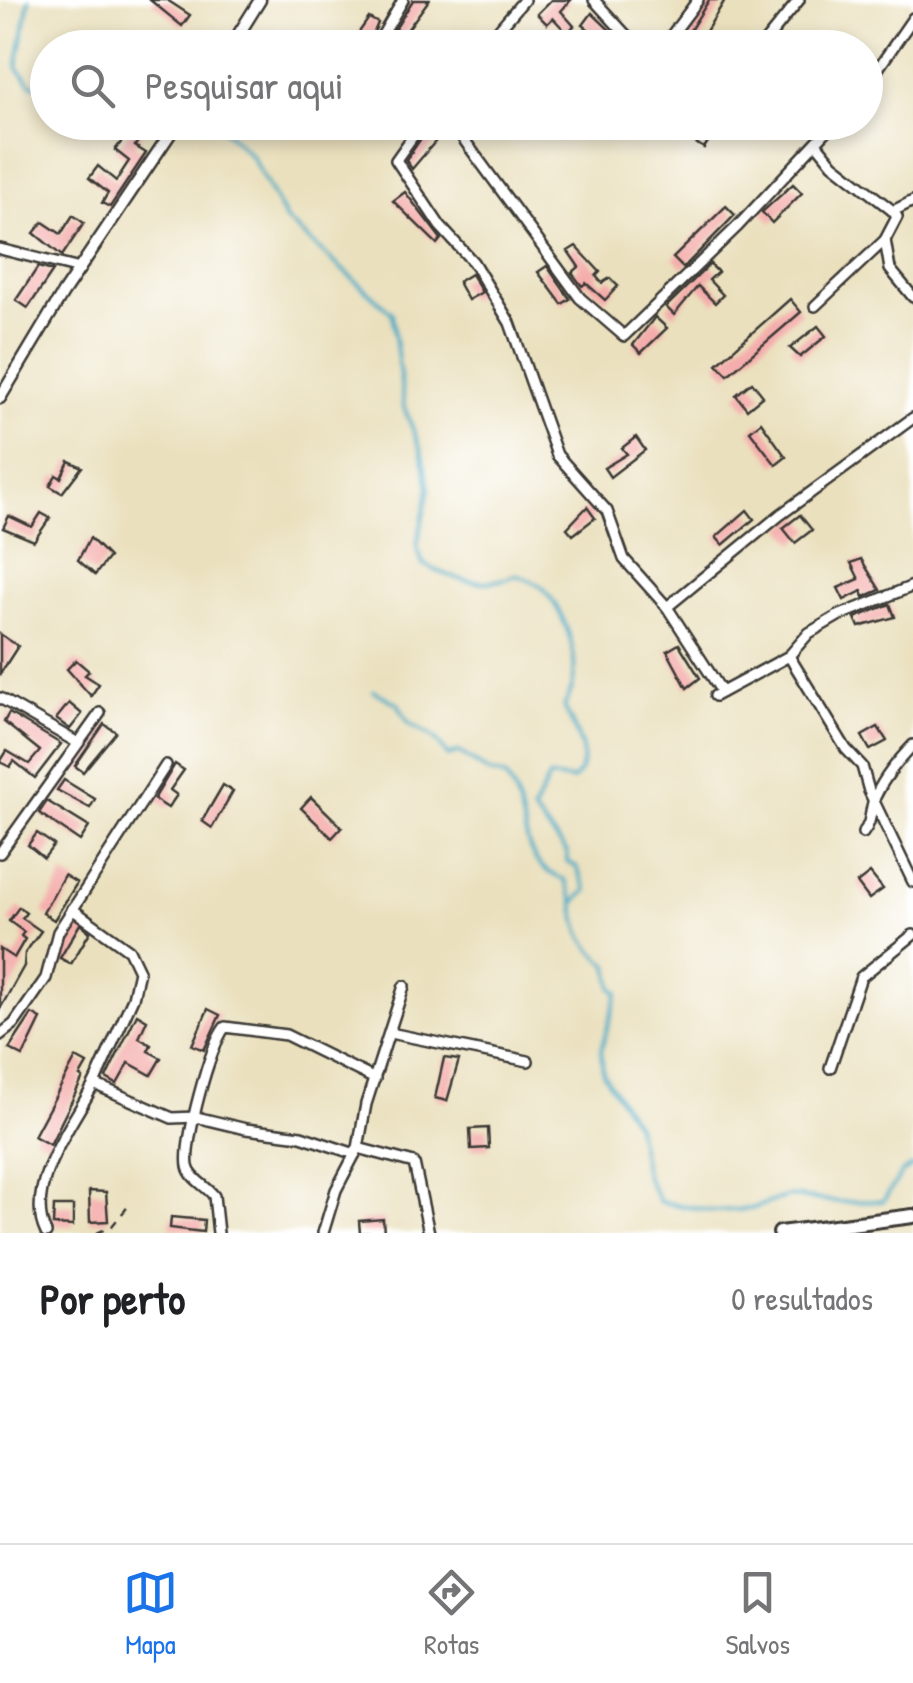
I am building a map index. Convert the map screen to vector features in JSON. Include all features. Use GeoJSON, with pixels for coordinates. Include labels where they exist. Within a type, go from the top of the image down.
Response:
{"type":"FeatureCollection","features":[{"type":"Feature","properties":{"kind":"main road"},"geometry":{"type":"LineString","coordinates":[[780,1233],[913,1216]]}},
{"type":"Feature","properties":{"kind":"street"},"geometry":{"type":"LineString","coordinates":[[241,30],[260,0]]}},
{"type":"Feature","properties":{"kind":"street"},"geometry":{"type":"LineString","coordinates":[[386,30],[404,0]]}},
{"type":"Feature","properties":{"kind":"street"},"geometry":{"type":"LineString","coordinates":[[498,30],[524,0]]}},
{"type":"Feature","properties":{"kind":"street"},"geometry":{"type":"LineString","coordinates":[[594,0],[622,30]]}},
{"type":"Feature","properties":{"kind":"street"},"geometry":{"type":"LineString","coordinates":[[676,30],[698,0]]}},
{"type":"Feature","properties":{"kind":"street"},"geometry":{"type":"LineString","coordinates":[[775,30],[800,0]]}},
{"type":"Feature","properties":{"kind":"street"},"geometry":{"type":"LineString","coordinates":[[883,61],[913,18]]}},
{"type":"Feature","properties":{"kind":"street"},"geometry":{"type":"LineString","coordinates":[[0,398],[166,140]]}},
{"type":"Feature","properties":{"kind":"street"},"geometry":{"type":"LineString","coordinates":[[410,140],[396,160],[440,226],[473,262],[510,323],[557,455],[608,511],[624,559],[667,608],[718,694],[789,656],[809,633],[838,616],[913,586]]}},
{"type":"Feature","properties":{"kind":"street"},"geometry":{"type":"LineString","coordinates":[[464,140],[580,298],[624,336],[819,140]]}},
{"type":"Feature","properties":{"kind":"street"},"geometry":{"type":"LineString","coordinates":[[815,306],[885,240],[897,217],[833,164],[816,143]]}},
{"type":"Feature","properties":{"kind":"street"},"geometry":{"type":"LineString","coordinates":[[894,212],[913,201]]}},
{"type":"Feature","properties":{"kind":"street"},"geometry":{"type":"LineString","coordinates":[[885,240],[890,269],[913,297]]}},
{"type":"Feature","properties":{"kind":"street"},"geometry":{"type":"LineString","coordinates":[[0,250],[80,269]]}},
{"type":"Feature","properties":{"kind":"street"},"geometry":{"type":"LineString","coordinates":[[667,608],[780,515],[913,418]]}},
{"type":"Feature","properties":{"kind":"street"},"geometry":{"type":"LineString","coordinates":[[789,656],[846,749],[862,766],[873,800],[913,882]]}},
{"type":"Feature","properties":{"kind":"street"},"geometry":{"type":"LineString","coordinates":[[0,698],[78,743]]}},
{"type":"Feature","properties":{"kind":"street"},"geometry":{"type":"LineString","coordinates":[[0,853],[100,713]]}},
{"type":"Feature","properties":{"kind":"street"},"geometry":{"type":"LineString","coordinates":[[863,834],[871,824],[873,800],[892,768],[913,745]]}},
{"type":"Feature","properties":{"kind":"street"},"geometry":{"type":"LineString","coordinates":[[0,1034],[14,1024],[46,978],[58,932],[166,765]]}},
{"type":"Feature","properties":{"kind":"street"},"geometry":{"type":"LineString","coordinates":[[46,1233],[40,1221],[45,1177],[94,1084],[133,998],[139,971],[129,950],[72,910]]}},
{"type":"Feature","properties":{"kind":"street"},"geometry":{"type":"LineString","coordinates":[[830,1068],[861,977],[913,934]]}},
{"type":"Feature","properties":{"kind":"street"},"geometry":{"type":"LineString","coordinates":[[323,1233],[336,1190],[357,1151],[404,986]]}},
{"type":"Feature","properties":{"kind":"street"},"geometry":{"type":"LineString","coordinates":[[218,1233],[214,1196],[191,1175],[188,1165],[196,1116],[225,1026],[286,1035],[375,1079]]}},
{"type":"Feature","properties":{"kind":"street"},"geometry":{"type":"LineString","coordinates":[[390,1033],[528,1061]]}},
{"type":"Feature","properties":{"kind":"street"},"geometry":{"type":"LineString","coordinates":[[94,1084],[172,1118],[196,1116],[246,1130],[301,1136],[414,1163],[429,1233]]}},
{"type":"Feature","properties":{"kind":"path"},"geometry":{"type":"LineString","coordinates":[[97,1233],[112,1226],[130,1204]]}},
{"type":"Feature","properties":{"kind":"building"},"geometry":{"type":"Polygon","coordinates":[[[150,0],[167,0],[190,15],[182,26],[150,0]]]}},
{"type":"Feature","properties":{"kind":"building"},"geometry":{"type":"Polygon","coordinates":[[[413,0],[429,0],[407,30],[395,30],[413,0]]]}},
{"type":"Feature","properties":{"kind":"building"},"geometry":{"type":"Polygon","coordinates":[[[551,0],[571,0],[561,11],[574,26],[564,30],[553,18],[547,24],[537,14],[551,0]]]}},
{"type":"Feature","properties":{"kind":"building"},"geometry":{"type":"Polygon","coordinates":[[[709,0],[725,0],[707,30],[690,30],[709,0]]]}},
{"type":"Feature","properties":{"kind":"building"},"geometry":{"type":"Polygon","coordinates":[[[592,13],[610,30],[590,30],[583,25],[592,13]]]}},
{"type":"Feature","properties":{"kind":"building"},"geometry":{"type":"Polygon","coordinates":[[[369,18],[378,23],[375,30],[361,30],[369,18]]]}},
{"type":"Feature","properties":{"kind":"building"},"geometry":{"type":"Polygon","coordinates":[[[123,140],[138,140],[135,146],[146,153],[110,207],[102,203],[108,193],[89,178],[98,166],[116,181],[129,161],[115,150],[123,140]]]}},
{"type":"Feature","properties":{"kind":"building"},"geometry":{"type":"Polygon","coordinates":[[[420,140],[437,140],[412,169],[406,160],[420,140]]]}},
{"type":"Feature","properties":{"kind":"building"},"geometry":{"type":"Polygon","coordinates":[[[691,140],[709,140],[704,148],[691,140]]]}},
{"type":"Feature","properties":{"kind":"building"},"geometry":{"type":"Polygon","coordinates":[[[793,184],[802,193],[772,223],[762,212],[793,184]]]}},
{"type":"Feature","properties":{"kind":"building"},"geometry":{"type":"Polygon","coordinates":[[[405,192],[441,239],[437,244],[393,201],[405,192]]]}},
{"type":"Feature","properties":{"kind":"building"},"geometry":{"type":"Polygon","coordinates":[[[726,206],[735,215],[683,268],[673,258],[726,206]]]}},
{"type":"Feature","properties":{"kind":"building"},"geometry":{"type":"Polygon","coordinates":[[[73,215],[84,223],[62,256],[34,233],[43,222],[61,234],[73,215]]]}},
{"type":"Feature","properties":{"kind":"building"},"geometry":{"type":"Polygon","coordinates":[[[576,246],[600,272],[596,276],[602,283],[610,278],[618,286],[605,300],[586,283],[582,286],[572,273],[579,267],[568,251],[576,246]]]}},
{"type":"Feature","properties":{"kind":"building"},"geometry":{"type":"Polygon","coordinates":[[[710,264],[718,272],[709,280],[723,295],[715,303],[698,286],[674,315],[666,307],[710,264]]]}},
{"type":"Feature","properties":{"kind":"building"},"geometry":{"type":"Polygon","coordinates":[[[547,266],[570,299],[562,304],[538,272],[547,266]]]}},
{"type":"Feature","properties":{"kind":"building"},"geometry":{"type":"Polygon","coordinates":[[[38,267],[53,271],[28,308],[16,300],[38,267]]]}},
{"type":"Feature","properties":{"kind":"building"},"geometry":{"type":"Polygon","coordinates":[[[471,274],[482,292],[468,300],[458,282],[471,274]]]}},
{"type":"Feature","properties":{"kind":"building"},"geometry":{"type":"Polygon","coordinates":[[[790,299],[801,312],[728,375],[717,364],[790,299]]]}},
{"type":"Feature","properties":{"kind":"building"},"geometry":{"type":"Polygon","coordinates":[[[655,317],[667,328],[641,353],[633,345],[655,317]]]}},
{"type":"Feature","properties":{"kind":"building"},"geometry":{"type":"Polygon","coordinates":[[[818,326],[826,336],[800,357],[790,348],[818,326]]]}},
{"type":"Feature","properties":{"kind":"building"},"geometry":{"type":"Polygon","coordinates":[[[752,382],[763,396],[747,409],[736,395],[752,382]]]}},
{"type":"Feature","properties":{"kind":"building"},"geometry":{"type":"Polygon","coordinates":[[[761,422],[786,457],[776,465],[750,431],[761,422]]]}},
{"type":"Feature","properties":{"kind":"building"},"geometry":{"type":"Polygon","coordinates":[[[636,437],[645,450],[610,477],[604,468],[627,454],[622,448],[636,437]]]}},
{"type":"Feature","properties":{"kind":"building"},"geometry":{"type":"Polygon","coordinates":[[[69,461],[82,467],[62,493],[50,486],[56,475],[61,478],[69,461]]]}},
{"type":"Feature","properties":{"kind":"building"},"geometry":{"type":"Polygon","coordinates":[[[587,507],[595,518],[573,535],[567,528],[587,507]]]}},
{"type":"Feature","properties":{"kind":"building"},"geometry":{"type":"Polygon","coordinates":[[[747,510],[754,519],[723,545],[716,537],[747,510]]]}},
{"type":"Feature","properties":{"kind":"building"},"geometry":{"type":"Polygon","coordinates":[[[41,513],[50,518],[34,541],[3,528],[9,516],[32,527],[41,513]]]}},
{"type":"Feature","properties":{"kind":"building"},"geometry":{"type":"Polygon","coordinates":[[[800,515],[812,530],[795,543],[783,528],[800,515]]]}},
{"type":"Feature","properties":{"kind":"building"},"geometry":{"type":"Polygon","coordinates":[[[90,538],[109,557],[95,575],[78,560],[90,538]]]}},
{"type":"Feature","properties":{"kind":"building"},"geometry":{"type":"Polygon","coordinates":[[[861,559],[880,590],[864,597],[862,591],[844,600],[838,588],[859,579],[851,563],[861,559]]]}},
{"type":"Feature","properties":{"kind":"building"},"geometry":{"type":"Polygon","coordinates":[[[890,604],[895,617],[859,627],[855,618],[890,604]]]}},
{"type":"Feature","properties":{"kind":"building"},"geometry":{"type":"Polygon","coordinates":[[[0,634],[18,646],[0,674],[0,634]]]}},
{"type":"Feature","properties":{"kind":"building"},"geometry":{"type":"Polygon","coordinates":[[[679,644],[700,678],[687,688],[667,651],[679,644]]]}},
{"type":"Feature","properties":{"kind":"building"},"geometry":{"type":"Polygon","coordinates":[[[76,660],[89,671],[85,675],[99,684],[91,696],[67,669],[76,660]]]}},
{"type":"Feature","properties":{"kind":"building"},"geometry":{"type":"Polygon","coordinates":[[[69,703],[82,714],[70,729],[56,719],[69,703]]]}},
{"type":"Feature","properties":{"kind":"building"},"geometry":{"type":"Polygon","coordinates":[[[9,713],[61,744],[35,778],[14,761],[10,767],[0,762],[7,751],[29,764],[40,751],[4,722],[9,713]]]}},
{"type":"Feature","properties":{"kind":"building"},"geometry":{"type":"Polygon","coordinates":[[[104,724],[116,732],[83,772],[75,766],[104,724]]]}},
{"type":"Feature","properties":{"kind":"building"},"geometry":{"type":"Polygon","coordinates":[[[878,727],[887,741],[870,750],[862,736],[878,727]]]}},
{"type":"Feature","properties":{"kind":"building"},"geometry":{"type":"Polygon","coordinates":[[[175,764],[184,770],[170,790],[177,795],[168,808],[154,799],[175,764]]]}},
{"type":"Feature","properties":{"kind":"building"},"geometry":{"type":"Polygon","coordinates":[[[64,780],[95,799],[90,808],[57,790],[64,780]]]}},
{"type":"Feature","properties":{"kind":"building"},"geometry":{"type":"Polygon","coordinates":[[[223,785],[233,791],[212,828],[202,821],[223,785]]]}},
{"type":"Feature","properties":{"kind":"building"},"geometry":{"type":"Polygon","coordinates":[[[311,797],[342,827],[332,838],[301,808],[311,797]]]}},
{"type":"Feature","properties":{"kind":"building"},"geometry":{"type":"Polygon","coordinates":[[[47,801],[89,827],[80,841],[39,813],[47,801]]]}},
{"type":"Feature","properties":{"kind":"building"},"geometry":{"type":"Polygon","coordinates":[[[37,833],[54,845],[44,858],[28,845],[37,833]]]}},
{"type":"Feature","properties":{"kind":"building"},"geometry":{"type":"Polygon","coordinates":[[[870,873],[883,889],[869,899],[857,883],[870,873]]]}},
{"type":"Feature","properties":{"kind":"building"},"geometry":{"type":"Polygon","coordinates":[[[64,875],[77,883],[54,920],[43,913],[64,875]]]}},
{"type":"Feature","properties":{"kind":"building"},"geometry":{"type":"Polygon","coordinates":[[[19,907],[26,913],[22,918],[41,931],[25,953],[24,966],[0,1009],[0,949],[14,958],[25,939],[21,936],[24,932],[9,921],[19,907]]]}},
{"type":"Feature","properties":{"kind":"building"},"geometry":{"type":"Polygon","coordinates":[[[80,924],[90,932],[71,964],[60,958],[80,924]]]}},
{"type":"Feature","properties":{"kind":"building"},"geometry":{"type":"Polygon","coordinates":[[[208,1009],[220,1015],[204,1050],[192,1045],[208,1009]]]}},
{"type":"Feature","properties":{"kind":"building"},"geometry":{"type":"Polygon","coordinates":[[[32,1014],[41,1019],[23,1056],[9,1049],[32,1014]]]}},
{"type":"Feature","properties":{"kind":"building"},"geometry":{"type":"Polygon","coordinates":[[[137,1014],[147,1020],[139,1038],[151,1045],[148,1051],[161,1058],[151,1075],[129,1063],[117,1084],[106,1078],[137,1014]]]}},
{"type":"Feature","properties":{"kind":"building"},"geometry":{"type":"Polygon","coordinates":[[[76,1058],[87,1064],[80,1076],[83,1078],[50,1145],[34,1136],[76,1058]]]}},
{"type":"Feature","properties":{"kind":"building"},"geometry":{"type":"Polygon","coordinates":[[[444,1058],[459,1060],[447,1101],[435,1098],[444,1058]]]}},
{"type":"Feature","properties":{"kind":"building"},"geometry":{"type":"Polygon","coordinates":[[[488,1128],[489,1148],[471,1149],[470,1129],[488,1128]]]}},
{"type":"Feature","properties":{"kind":"building"},"geometry":{"type":"Polygon","coordinates":[[[89,1191],[106,1192],[108,1221],[90,1222],[89,1191]]]}},
{"type":"Feature","properties":{"kind":"building"},"geometry":{"type":"Polygon","coordinates":[[[54,1206],[73,1206],[73,1226],[53,1225],[54,1206]]]}},
{"type":"Feature","properties":{"kind":"building"},"geometry":{"type":"Polygon","coordinates":[[[171,1217],[204,1220],[203,1232],[170,1228],[171,1217]]]}},
{"type":"Feature","properties":{"kind":"building"},"geometry":{"type":"Polygon","coordinates":[[[383,1219],[384,1233],[360,1233],[359,1221],[383,1219]]]}},
{"type":"Feature","properties":{"kind":"waterway"},"geometry":{"type":"LineString","coordinates":[[29,0],[17,67],[30,83]]}},
{"type":"Feature","properties":{"kind":"waterway"},"geometry":{"type":"LineString","coordinates":[[235,140],[252,157],[286,220],[392,313],[404,407],[421,450],[429,488],[417,546],[423,564],[469,581],[516,575],[535,583],[553,602],[568,631],[574,677],[564,706],[580,744],[583,763],[573,780],[549,777],[533,811],[567,852],[567,862],[576,866],[587,890],[574,903],[580,931],[609,966],[613,989],[618,992],[601,1049],[603,1073],[636,1125],[645,1174],[660,1202],[714,1211],[751,1209],[788,1196],[840,1202],[883,1201],[902,1173],[913,1166]]}},
{"type":"Feature","properties":{"kind":"waterway"},"geometry":{"type":"LineString","coordinates":[[374,691],[398,704],[409,723],[435,739],[448,756],[459,752],[489,772],[505,776],[514,791],[530,849],[548,872],[565,880],[574,903]]}}]}
